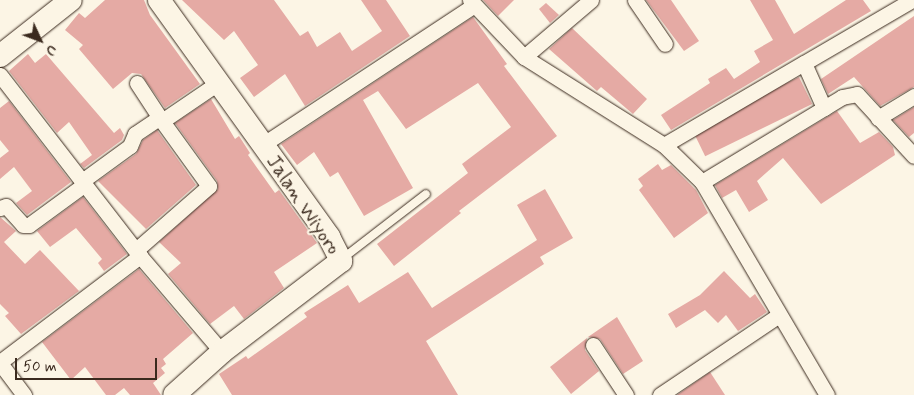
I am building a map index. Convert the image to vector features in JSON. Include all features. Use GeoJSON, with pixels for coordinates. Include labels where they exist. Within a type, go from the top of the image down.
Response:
{"type":"FeatureCollection","features":[{"type":"Feature","properties":{"kind":"street"},"geometry":{"type":"LineString","coordinates":[[0,56],[71,0]]}},
{"type":"Feature","properties":{"kind":"street","name":"Jalan Wiyoro"},"geometry":{"type":"LineString","coordinates":[[159,0],[329,237],[341,261],[222,352],[174,395]]}},
{"type":"Feature","properties":{"kind":"street"},"geometry":{"type":"LineString","coordinates":[[524,57],[591,0]]}},
{"type":"Feature","properties":{"kind":"street"},"geometry":{"type":"LineString","coordinates":[[635,0],[665,44]]}},
{"type":"Feature","properties":{"kind":"street"},"geometry":{"type":"LineString","coordinates":[[262,145],[472,2],[524,57],[664,145],[702,182],[827,395]]}},
{"type":"Feature","properties":{"kind":"street"},"geometry":{"type":"LineString","coordinates":[[664,145],[912,3]]}},
{"type":"Feature","properties":{"kind":"street"},"geometry":{"type":"LineString","coordinates":[[804,64],[824,108]]}},
{"type":"Feature","properties":{"kind":"street"},"geometry":{"type":"LineString","coordinates":[[0,75],[138,253],[222,352]]}},
{"type":"Feature","properties":{"kind":"street"},"geometry":{"type":"LineString","coordinates":[[24,395],[0,362],[138,253],[209,186],[137,82]]}},
{"type":"Feature","properties":{"kind":"street"},"geometry":{"type":"LineString","coordinates":[[0,208],[10,208],[26,226],[130,146],[134,134],[218,83]]}},
{"type":"Feature","properties":{"kind":"street"},"geometry":{"type":"LineString","coordinates":[[702,182],[842,96],[857,94],[914,156]]}},
{"type":"Feature","properties":{"kind":"street"},"geometry":{"type":"LineString","coordinates":[[878,118],[914,96]]}},
{"type":"Feature","properties":{"kind":"street"},"geometry":{"type":"LineString","coordinates":[[661,395],[779,315]]}},
{"type":"Feature","properties":{"kind":"street"},"geometry":{"type":"LineString","coordinates":[[593,345],[626,395]]}},
{"type":"Feature","properties":{"kind":"lane"},"geometry":{"type":"LineString","coordinates":[[341,261],[426,194]]}},
{"type":"Feature","properties":{"kind":"building"},"geometry":{"type":"Polygon","coordinates":[[[105,0],[144,0],[150,15],[200,84],[165,108],[141,74],[132,73],[113,89],[79,49],[83,45],[65,30],[79,13],[85,18],[105,0]]]}},
{"type":"Feature","properties":{"kind":"building"},"geometry":{"type":"Polygon","coordinates":[[[182,0],[274,0],[300,36],[308,31],[317,47],[340,32],[352,51],[382,31],[361,0],[386,0],[410,36],[305,106],[285,74],[254,97],[240,78],[258,65],[234,31],[224,40],[182,0]]]}},
{"type":"Feature","properties":{"kind":"building"},"geometry":{"type":"Polygon","coordinates":[[[483,0],[514,0],[498,16],[483,0]]]}},
{"type":"Feature","properties":{"kind":"building"},"geometry":{"type":"Polygon","coordinates":[[[646,0],[671,0],[699,41],[684,51],[646,0]]]}},
{"type":"Feature","properties":{"kind":"building"},"geometry":{"type":"Polygon","coordinates":[[[750,0],[775,0],[794,34],[846,0],[863,0],[871,11],[671,130],[661,115],[710,83],[708,79],[726,68],[734,79],[760,62],[754,51],[773,40],[750,0]]]}},
{"type":"Feature","properties":{"kind":"building"},"geometry":{"type":"Polygon","coordinates":[[[546,3],[559,15],[550,23],[539,9],[546,3]]]}},
{"type":"Feature","properties":{"kind":"building"},"geometry":{"type":"Polygon","coordinates":[[[914,16],[914,87],[880,106],[854,77],[828,94],[821,79],[914,16]]]}},
{"type":"Feature","properties":{"kind":"building"},"geometry":{"type":"Polygon","coordinates":[[[473,17],[507,64],[504,66],[557,136],[459,211],[461,213],[394,266],[377,244],[468,173],[462,164],[511,127],[478,83],[406,129],[378,91],[363,100],[413,188],[364,216],[338,172],[330,177],[314,152],[297,165],[281,144],[473,17]]]}},
{"type":"Feature","properties":{"kind":"building"},"geometry":{"type":"Polygon","coordinates":[[[572,28],[647,99],[633,114],[601,87],[597,91],[549,49],[572,28]]]}},
{"type":"Feature","properties":{"kind":"building"},"geometry":{"type":"Polygon","coordinates":[[[28,54],[35,63],[46,54],[114,133],[120,128],[124,135],[122,140],[84,168],[80,164],[92,155],[69,122],[57,133],[9,71],[28,54]]]}},
{"type":"Feature","properties":{"kind":"building"},"geometry":{"type":"Polygon","coordinates":[[[799,77],[812,104],[705,156],[692,129],[799,77]]]}},
{"type":"Feature","properties":{"kind":"building"},"geometry":{"type":"Polygon","coordinates":[[[211,99],[235,139],[239,136],[250,153],[248,155],[275,193],[279,190],[317,243],[274,272],[284,288],[244,319],[234,306],[210,324],[168,274],[181,263],[159,242],[218,189],[217,181],[175,123],[211,99]]]}},
{"type":"Feature","properties":{"kind":"building"},"geometry":{"type":"Polygon","coordinates":[[[9,101],[71,182],[27,215],[16,203],[32,191],[14,167],[0,179],[0,158],[9,151],[0,140],[0,108],[9,101]]]}},
{"type":"Feature","properties":{"kind":"building"},"geometry":{"type":"Polygon","coordinates":[[[914,107],[914,133],[909,137],[893,120],[914,107]]]}},
{"type":"Feature","properties":{"kind":"building"},"geometry":{"type":"Polygon","coordinates":[[[837,111],[860,143],[879,132],[893,147],[895,155],[821,204],[783,158],[757,181],[768,200],[749,212],[736,190],[722,198],[715,185],[837,111]]]}},
{"type":"Feature","properties":{"kind":"building"},"geometry":{"type":"Polygon","coordinates":[[[157,130],[196,185],[146,229],[98,181],[136,154],[143,140],[157,130]]]}},
{"type":"Feature","properties":{"kind":"building"},"geometry":{"type":"Polygon","coordinates":[[[658,164],[662,170],[671,165],[696,190],[708,213],[674,238],[639,190],[643,186],[638,179],[658,164]]]}},
{"type":"Feature","properties":{"kind":"building"},"geometry":{"type":"Polygon","coordinates":[[[545,189],[573,238],[540,257],[544,264],[426,341],[458,395],[232,395],[219,374],[246,356],[248,359],[307,317],[304,313],[348,285],[359,303],[408,272],[432,308],[537,240],[517,205],[545,189]]]}},
{"type":"Feature","properties":{"kind":"building"},"geometry":{"type":"Polygon","coordinates":[[[83,197],[127,254],[104,271],[98,263],[102,259],[76,228],[50,247],[37,231],[83,197]]]}},
{"type":"Feature","properties":{"kind":"building"},"geometry":{"type":"Polygon","coordinates":[[[0,217],[16,231],[4,242],[25,264],[40,250],[79,291],[21,334],[5,316],[9,313],[0,304],[0,217]]]}},
{"type":"Feature","properties":{"kind":"building"},"geometry":{"type":"Polygon","coordinates":[[[139,269],[193,333],[163,359],[166,364],[161,368],[165,373],[153,383],[161,395],[130,395],[124,388],[115,395],[106,395],[85,367],[71,380],[42,342],[139,269]]]}},
{"type":"Feature","properties":{"kind":"building"},"geometry":{"type":"Polygon","coordinates":[[[724,271],[750,298],[755,294],[767,312],[738,331],[726,315],[718,323],[705,310],[676,328],[668,314],[700,295],[724,271]]]}},
{"type":"Feature","properties":{"kind":"building"},"geometry":{"type":"Polygon","coordinates":[[[617,317],[643,361],[623,374],[600,339],[588,337],[617,317]]]}},
{"type":"Feature","properties":{"kind":"building"},"geometry":{"type":"Polygon","coordinates":[[[587,338],[585,350],[599,371],[571,394],[550,367],[587,338]]]}},
{"type":"Feature","properties":{"kind":"building"},"geometry":{"type":"Polygon","coordinates":[[[710,372],[725,395],[677,395],[710,372]]]}}]}
